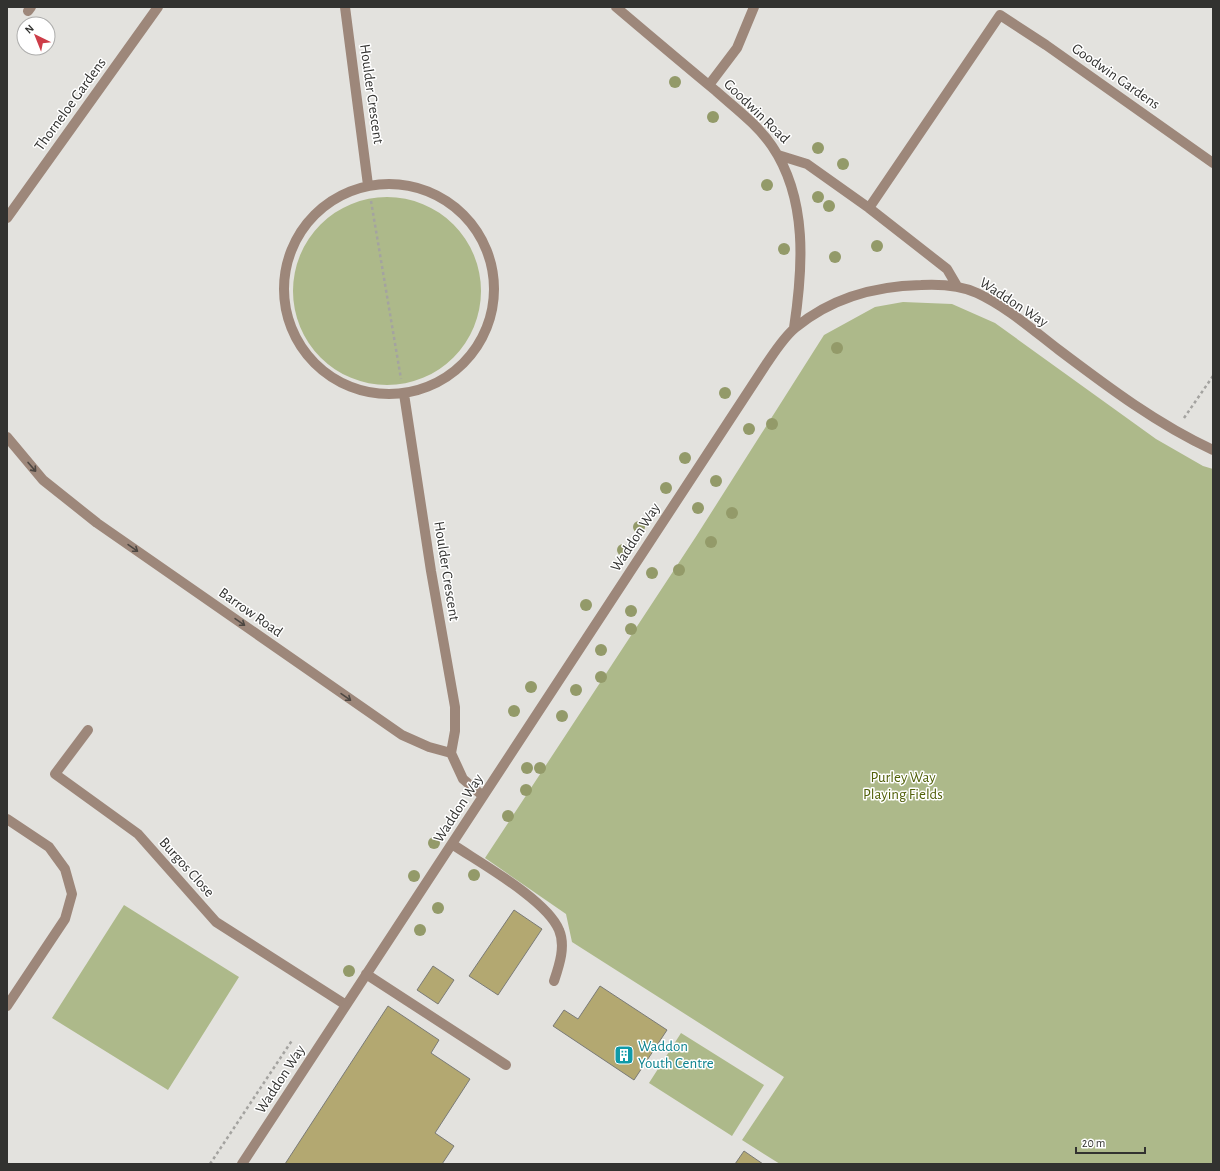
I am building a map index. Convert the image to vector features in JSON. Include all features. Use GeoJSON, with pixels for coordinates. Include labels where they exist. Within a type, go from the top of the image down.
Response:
{"type":"FeatureCollection","features":[{"type":"Feature","properties":{"kind":"street","name":"Thorneloe Gardens"},"geometry":{"type":"LineString","coordinates":[[7,218],[158,7]]}},
{"type":"Feature","properties":{"kind":"street","name":"Houlder Crescent"},"geometry":{"type":"LineString","coordinates":[[345,7],[368,185]]}},
{"type":"Feature","properties":{"kind":"street","name":"Goodwin Road"},"geometry":{"type":"LineString","coordinates":[[616,7],[763,134],[778,155],[807,164],[869,208],[947,269],[957,286]]}},
{"type":"Feature","properties":{"kind":"street"},"geometry":{"type":"LineString","coordinates":[[709,86],[737,48],[754,7]]}},
{"type":"Feature","properties":{"kind":"street","name":"Goodwin Gardens"},"geometry":{"type":"LineString","coordinates":[[869,208],[1000,11],[1213,163]]}},
{"type":"Feature","properties":{"kind":"street"},"geometry":{"type":"LineString","coordinates":[[778,155],[788,178],[800,231],[802,265],[794,328]]}},
{"type":"Feature","properties":{"kind":"street"},"geometry":{"type":"LineString","coordinates":[[402,184],[434,193],[462,213],[482,239],[493,271],[493,305],[483,337],[463,364],[435,383],[404,394],[367,393],[334,380],[306,356],[289,324],[285,303],[283,288],[289,253],[307,222],[335,198],[368,185],[402,184]]}},
{"type":"Feature","properties":{"kind":"street","name":"Waddon Way"},"geometry":{"type":"LineString","coordinates":[[242,1164],[765,366],[794,328],[835,303],[867,291],[909,285],[957,286],[978,293],[1009,312],[1123,398],[1174,431],[1213,450]]}},
{"type":"Feature","properties":{"kind":"street","name":"Houlder Crescent"},"geometry":{"type":"LineString","coordinates":[[404,394],[431,571],[455,707],[455,731],[451,753]]}},
{"type":"Feature","properties":{"kind":"street","name":"Barrow Road"},"geometry":{"type":"LineString","coordinates":[[7,437],[43,480],[97,523],[402,735],[429,747],[451,753]]}},
{"type":"Feature","properties":{"kind":"street","name":"Burgos Close"},"geometry":{"type":"LineString","coordinates":[[88,730],[55,774],[138,834],[216,922],[346,1006]]}},
{"type":"Feature","properties":{"kind":"street"},"geometry":{"type":"LineString","coordinates":[[451,753],[463,779],[483,796]]}},
{"type":"Feature","properties":{"kind":"street"},"geometry":{"type":"LineString","coordinates":[[7,819],[48,847],[65,869],[72,894],[65,919],[7,1006]]}},
{"type":"Feature","properties":{"kind":"street"},"geometry":{"type":"LineString","coordinates":[[452,844],[530,897],[548,912],[554,920],[560,931],[561,940],[561,956],[554,981]]}},
{"type":"Feature","properties":{"kind":"street"},"geometry":{"type":"LineString","coordinates":[[366,974],[506,1065]]}},
{"type":"Feature","properties":{"kind":"path"},"geometry":{"type":"LineString","coordinates":[[368,185],[404,394]]}},
{"type":"Feature","properties":{"kind":"path"},"geometry":{"type":"LineString","coordinates":[[1174,431],[1213,376]]}},
{"type":"Feature","properties":{"kind":"path"},"geometry":{"type":"LineString","coordinates":[[210,1164],[293,1039]]}},
{"type":"Feature","properties":{"kind":"green space"},"geometry":{"type":"Polygon","coordinates":[[[387,197],[405,199],[423,204],[447,218],[460,231],[474,255],[479,273],[481,291],[479,309],[474,327],[460,351],[447,364],[423,378],[405,383],[387,385],[369,383],[351,378],[327,364],[314,351],[300,327],[295,309],[293,291],[295,273],[300,255],[314,231],[327,218],[351,204],[369,199],[387,197]]]}},
{"type":"Feature","properties":{"kind":"green space","name":"Purley Way Playing Fields"},"geometry":{"type":"Polygon","coordinates":[[[903,302],[952,304],[995,323],[1156,439],[1203,466],[1213,469],[1213,1164],[780,1164],[742,1140],[784,1077],[572,942],[566,914],[485,858],[697,535],[824,335],[875,307],[903,302]]]}},
{"type":"Feature","properties":{"kind":"green space"},"geometry":{"type":"Polygon","coordinates":[[[124,905],[239,977],[168,1090],[52,1018],[124,905]]]}},
{"type":"Feature","properties":{"kind":"green space"},"geometry":{"type":"Polygon","coordinates":[[[681,1033],[764,1085],[732,1136],[649,1083],[681,1033]]]}},
{"type":"Feature","properties":{"kind":"building"},"geometry":{"type":"Polygon","coordinates":[[[514,910],[542,929],[498,995],[469,976],[514,910]]]}},
{"type":"Feature","properties":{"kind":"building"},"geometry":{"type":"Polygon","coordinates":[[[433,966],[454,980],[438,1004],[417,990],[433,966]]]}},
{"type":"Feature","properties":{"kind":"building","name":"Waddon Youth Centre"},"geometry":{"type":"Polygon","coordinates":[[[600,986],[667,1030],[634,1080],[553,1026],[564,1010],[578,1019],[600,986]]]}},
{"type":"Feature","properties":{"kind":"building"},"geometry":{"type":"Polygon","coordinates":[[[388,1006],[439,1040],[431,1053],[470,1079],[435,1133],[454,1146],[442,1164],[285,1164],[388,1006]]]}},
{"type":"Feature","properties":{"kind":"building"},"geometry":{"type":"Polygon","coordinates":[[[744,1151],[763,1164],[735,1164],[744,1151]]]}},
{"type":"Feature","properties":{"kind":"place","name":"Waddon Youth Centre"},"geometry":{"type":"Point","coordinates":[624,1055]}}]}
